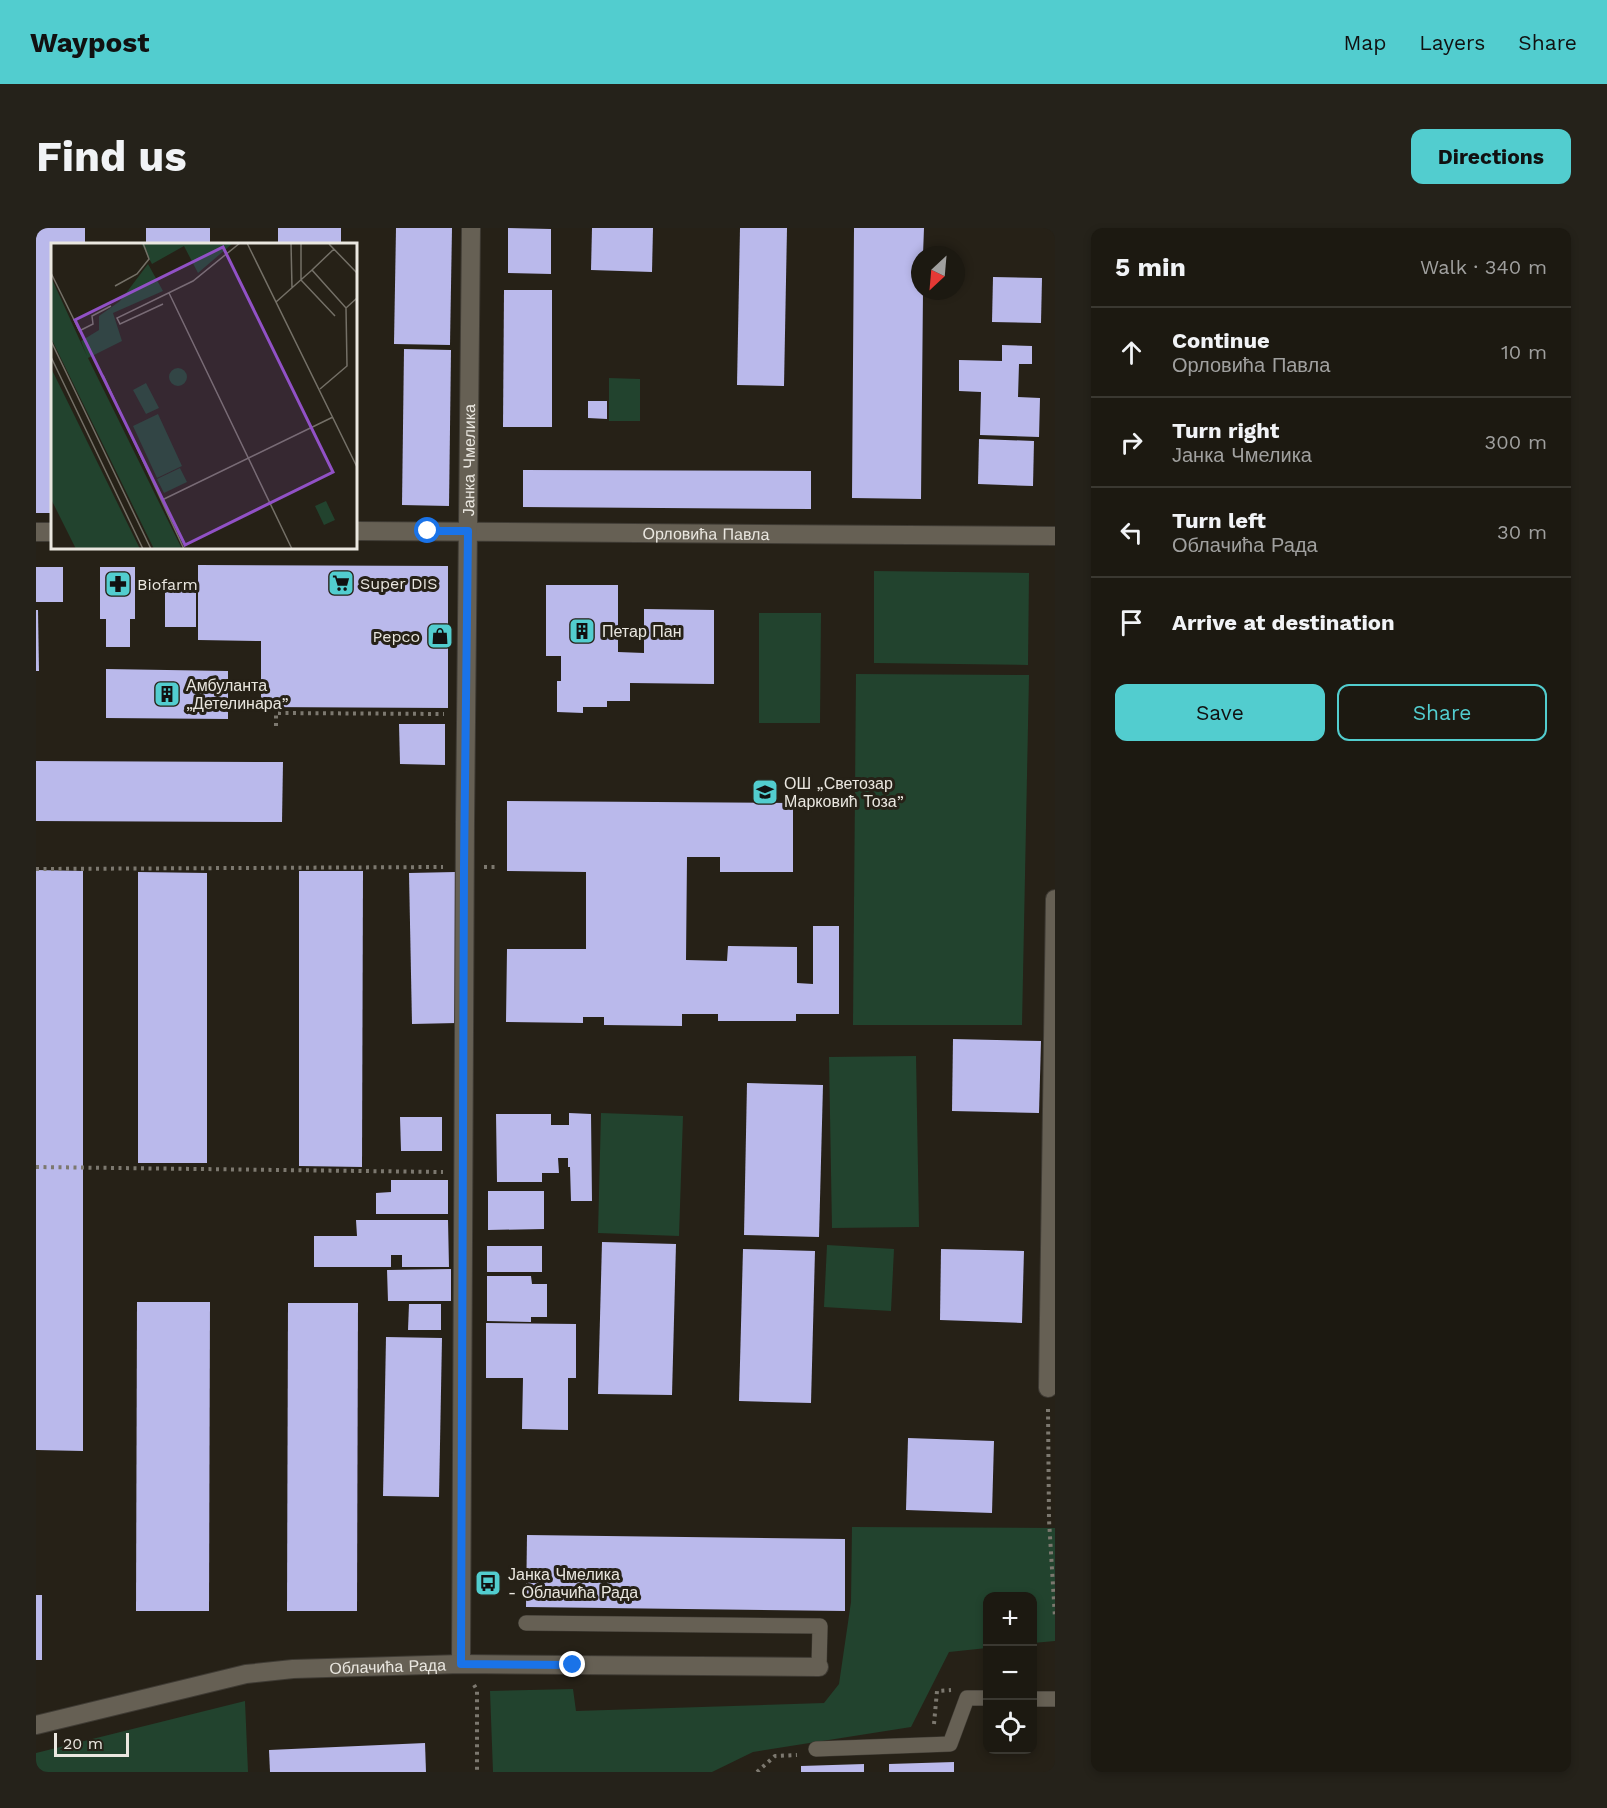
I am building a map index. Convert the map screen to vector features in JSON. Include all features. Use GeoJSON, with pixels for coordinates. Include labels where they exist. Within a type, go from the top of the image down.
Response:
{"type":"FeatureCollection","features":[{"type":"Feature","properties":{"kind":"street","name":"Јанка Чмелика"},"geometry":{"type":"LineString","coordinates":[[461,1664],[464,867],[471,228]]}},
{"type":"Feature","properties":{"kind":"street","name":"Орловића Павла"},"geometry":{"type":"LineString","coordinates":[[357,531],[1055,536]]}},
{"type":"Feature","properties":{"kind":"street"},"geometry":{"type":"LineString","coordinates":[[1048,1388],[1055,899]]}},
{"type":"Feature","properties":{"kind":"street","name":"Облачића Рада"},"geometry":{"type":"LineString","coordinates":[[36,1725],[246,1674],[293,1669],[461,1664],[819,1667]]}},
{"type":"Feature","properties":{"kind":"lane"},"geometry":{"type":"LineString","coordinates":[[526,1623],[820,1626],[819,1667]]}},
{"type":"Feature","properties":{"kind":"lane"},"geometry":{"type":"LineString","coordinates":[[816,1749],[950,1744],[967,1698],[983,1698]]}},
{"type":"Feature","properties":{"kind":"lane"},"geometry":{"type":"LineString","coordinates":[[1037,1698],[1055,1699]]}},
{"type":"Feature","properties":{"kind":"path"},"geometry":{"type":"LineString","coordinates":[[276,726],[276,713],[466,715]]}},
{"type":"Feature","properties":{"kind":"path"},"geometry":{"type":"LineString","coordinates":[[36,869],[496,867]]}},
{"type":"Feature","properties":{"kind":"path"},"geometry":{"type":"LineString","coordinates":[[36,1167],[463,1172]]}},
{"type":"Feature","properties":{"kind":"path"},"geometry":{"type":"LineString","coordinates":[[1048,1388],[1049,1520],[1055,1618]]}},
{"type":"Feature","properties":{"kind":"path"},"geometry":{"type":"LineString","coordinates":[[461,1664],[477,1690],[477,1772]]}},
{"type":"Feature","properties":{"kind":"green space"},"geometry":{"type":"Polygon","coordinates":[[[609,378],[640,379],[640,421],[609,421],[609,378]]]}},
{"type":"Feature","properties":{"kind":"green space"},"geometry":{"type":"Polygon","coordinates":[[[874,571],[1029,573],[1028,665],[874,663],[874,571]]]}},
{"type":"Feature","properties":{"kind":"green space"},"geometry":{"type":"Polygon","coordinates":[[[759,613],[821,613],[820,723],[759,723],[759,613]]]}},
{"type":"Feature","properties":{"kind":"green space"},"geometry":{"type":"Polygon","coordinates":[[[856,674],[1029,675],[1022,1025],[853,1025],[856,674]]]}},
{"type":"Feature","properties":{"kind":"green space"},"geometry":{"type":"Polygon","coordinates":[[[916,1056],[919,1227],[832,1228],[829,1057],[916,1056]]]}},
{"type":"Feature","properties":{"kind":"green space"},"geometry":{"type":"Polygon","coordinates":[[[601,1113],[683,1116],[679,1236],[598,1233],[601,1113]]]}},
{"type":"Feature","properties":{"kind":"green space"},"geometry":{"type":"Polygon","coordinates":[[[827,1245],[894,1249],[891,1311],[824,1307],[827,1245]]]}},
{"type":"Feature","properties":{"kind":"green space"},"geometry":{"type":"Polygon","coordinates":[[[852,1527],[1055,1528],[1055,1641],[1037,1643],[1037,1592],[983,1592],[983,1648],[949,1652],[911,1727],[753,1752],[712,1772],[493,1772],[490,1691],[573,1689],[576,1711],[824,1703],[839,1684],[851,1602],[852,1527]]]}},
{"type":"Feature","properties":{"kind":"green space"},"geometry":{"type":"Polygon","coordinates":[[[245,1701],[248,1772],[36,1772],[36,1753],[245,1701]]]}},
{"type":"Feature","properties":{"kind":"building"},"geometry":{"type":"Polygon","coordinates":[[[36,228],[85,228],[85,243],[51,243],[51,513],[36,513],[36,228]]]}},
{"type":"Feature","properties":{"kind":"building"},"geometry":{"type":"Polygon","coordinates":[[[146,228],[210,228],[210,243],[146,243],[146,228]]]}},
{"type":"Feature","properties":{"kind":"building"},"geometry":{"type":"Polygon","coordinates":[[[278,228],[341,228],[341,243],[278,243],[278,228]]]}},
{"type":"Feature","properties":{"kind":"building"},"geometry":{"type":"Polygon","coordinates":[[[396,228],[452,228],[450,345],[394,344],[396,228]]]}},
{"type":"Feature","properties":{"kind":"building"},"geometry":{"type":"Polygon","coordinates":[[[508,228],[551,229],[551,274],[508,273],[508,228]]]}},
{"type":"Feature","properties":{"kind":"building"},"geometry":{"type":"Polygon","coordinates":[[[592,228],[653,228],[652,272],[591,270],[592,228]]]}},
{"type":"Feature","properties":{"kind":"building"},"geometry":{"type":"Polygon","coordinates":[[[740,228],[787,228],[784,386],[737,385],[740,228]]]}},
{"type":"Feature","properties":{"kind":"building"},"geometry":{"type":"Polygon","coordinates":[[[854,228],[924,228],[923,246],[911,246],[911,300],[923,300],[921,499],[852,498],[854,228]]]}},
{"type":"Feature","properties":{"kind":"building"},"geometry":{"type":"Polygon","coordinates":[[[993,277],[1042,278],[1041,323],[992,322],[993,277]]]}},
{"type":"Feature","properties":{"kind":"building"},"geometry":{"type":"Polygon","coordinates":[[[504,290],[552,290],[552,427],[503,427],[504,290]]]}},
{"type":"Feature","properties":{"kind":"building"},"geometry":{"type":"Polygon","coordinates":[[[1002,345],[1032,346],[1032,364],[1019,364],[1018,397],[1040,398],[1039,437],[980,435],[981,392],[959,391],[959,360],[1002,361],[1002,345]]]}},
{"type":"Feature","properties":{"kind":"building"},"geometry":{"type":"Polygon","coordinates":[[[404,349],[451,350],[449,506],[402,505],[404,349]]]}},
{"type":"Feature","properties":{"kind":"building"},"geometry":{"type":"Polygon","coordinates":[[[588,401],[607,401],[607,419],[588,418],[588,401]]]}},
{"type":"Feature","properties":{"kind":"building"},"geometry":{"type":"Polygon","coordinates":[[[979,439],[1034,441],[1033,486],[978,484],[979,439]]]}},
{"type":"Feature","properties":{"kind":"building"},"geometry":{"type":"Polygon","coordinates":[[[523,470],[811,471],[811,509],[523,507],[523,470]]]}},
{"type":"Feature","properties":{"kind":"building"},"geometry":{"type":"Polygon","coordinates":[[[198,565],[448,566],[448,708],[261,707],[261,641],[198,640],[198,565]]]}},
{"type":"Feature","properties":{"kind":"building"},"geometry":{"type":"Polygon","coordinates":[[[36,567],[63,567],[63,602],[36,602],[36,567]]]}},
{"type":"Feature","properties":{"kind":"building"},"geometry":{"type":"Polygon","coordinates":[[[100,567],[135,567],[135,619],[130,619],[130,647],[106,647],[106,619],[100,619],[100,567]]]}},
{"type":"Feature","properties":{"kind":"building"},"geometry":{"type":"Polygon","coordinates":[[[165,583],[196,583],[196,627],[165,627],[165,583]]]}},
{"type":"Feature","properties":{"kind":"building","name":"Петар Пан"},"geometry":{"type":"Polygon","coordinates":[[[546,585],[618,585],[618,652],[644,653],[644,609],[714,610],[714,684],[630,683],[630,701],[607,701],[607,707],[583,707],[583,713],[557,712],[557,681],[561,681],[561,656],[546,656],[546,585]]]}},
{"type":"Feature","properties":{"kind":"building"},"geometry":{"type":"Polygon","coordinates":[[[36,610],[38,610],[39,671],[36,671],[36,610]]]}},
{"type":"Feature","properties":{"kind":"building","name":"Амбуланта „Детелинара”"},"geometry":{"type":"Polygon","coordinates":[[[106,669],[228,671],[228,719],[106,718],[106,669]]]}},
{"type":"Feature","properties":{"kind":"building"},"geometry":{"type":"Polygon","coordinates":[[[399,724],[445,724],[445,765],[400,764],[399,724]]]}},
{"type":"Feature","properties":{"kind":"building"},"geometry":{"type":"Polygon","coordinates":[[[36,761],[283,762],[282,822],[36,821],[36,761]]]}},
{"type":"Feature","properties":{"kind":"building"},"geometry":{"type":"Polygon","coordinates":[[[507,801],[793,803],[793,872],[720,872],[720,857],[687,857],[686,960],[727,961],[728,946],[797,947],[797,983],[813,984],[813,926],[839,926],[839,1014],[796,1014],[796,1021],[718,1021],[718,1014],[682,1014],[682,1026],[604,1025],[604,1017],[583,1017],[583,1023],[506,1022],[507,949],[586,949],[586,872],[507,871],[507,801]]]}},
{"type":"Feature","properties":{"kind":"building"},"geometry":{"type":"Polygon","coordinates":[[[36,870],[83,871],[83,1451],[36,1450],[36,870]]]}},
{"type":"Feature","properties":{"kind":"building"},"geometry":{"type":"Polygon","coordinates":[[[299,871],[363,871],[362,1167],[299,1166],[299,871]]]}},
{"type":"Feature","properties":{"kind":"building"},"geometry":{"type":"Polygon","coordinates":[[[138,872],[207,873],[207,1163],[138,1163],[138,872]]]}},
{"type":"Feature","properties":{"kind":"building"},"geometry":{"type":"Polygon","coordinates":[[[455,872],[457,1023],[412,1024],[409,873],[455,872]]]}},
{"type":"Feature","properties":{"kind":"building"},"geometry":{"type":"Polygon","coordinates":[[[953,1039],[1041,1041],[1039,1113],[952,1111],[953,1039]]]}},
{"type":"Feature","properties":{"kind":"building"},"geometry":{"type":"Polygon","coordinates":[[[747,1083],[823,1085],[819,1237],[744,1235],[747,1083]]]}},
{"type":"Feature","properties":{"kind":"building"},"geometry":{"type":"Polygon","coordinates":[[[569,1113],[591,1114],[592,1201],[571,1201],[568,1158],[558,1158],[559,1173],[542,1173],[542,1182],[497,1182],[496,1114],[551,1114],[551,1125],[569,1125],[569,1113]]]}},
{"type":"Feature","properties":{"kind":"building"},"geometry":{"type":"Polygon","coordinates":[[[400,1117],[442,1117],[442,1151],[401,1151],[400,1117]]]}},
{"type":"Feature","properties":{"kind":"building"},"geometry":{"type":"Polygon","coordinates":[[[391,1180],[448,1180],[448,1214],[376,1214],[376,1193],[391,1192],[391,1180]]]}},
{"type":"Feature","properties":{"kind":"building"},"geometry":{"type":"Polygon","coordinates":[[[488,1191],[544,1191],[544,1229],[488,1230],[488,1191]]]}},
{"type":"Feature","properties":{"kind":"building"},"geometry":{"type":"Polygon","coordinates":[[[356,1220],[448,1220],[449,1267],[402,1267],[402,1255],[391,1255],[391,1267],[314,1267],[314,1236],[357,1236],[356,1220]]]}},
{"type":"Feature","properties":{"kind":"building"},"geometry":{"type":"Polygon","coordinates":[[[602,1242],[676,1244],[672,1395],[598,1394],[602,1242]]]}},
{"type":"Feature","properties":{"kind":"building"},"geometry":{"type":"Polygon","coordinates":[[[487,1246],[542,1246],[542,1272],[487,1272],[487,1246]]]}},
{"type":"Feature","properties":{"kind":"building"},"geometry":{"type":"Polygon","coordinates":[[[743,1249],[815,1251],[811,1403],[739,1401],[743,1249]]]}},
{"type":"Feature","properties":{"kind":"building"},"geometry":{"type":"Polygon","coordinates":[[[941,1249],[1024,1251],[1022,1323],[940,1320],[941,1249]]]}},
{"type":"Feature","properties":{"kind":"building"},"geometry":{"type":"Polygon","coordinates":[[[451,1269],[451,1301],[388,1301],[387,1270],[451,1269]]]}},
{"type":"Feature","properties":{"kind":"building"},"geometry":{"type":"Polygon","coordinates":[[[487,1276],[531,1276],[532,1284],[547,1284],[547,1317],[531,1317],[531,1322],[487,1321],[487,1276]]]}},
{"type":"Feature","properties":{"kind":"building"},"geometry":{"type":"Polygon","coordinates":[[[137,1302],[210,1302],[209,1611],[136,1611],[137,1302]]]}},
{"type":"Feature","properties":{"kind":"building"},"geometry":{"type":"Polygon","coordinates":[[[288,1303],[358,1303],[357,1611],[287,1611],[288,1303]]]}},
{"type":"Feature","properties":{"kind":"building"},"geometry":{"type":"Polygon","coordinates":[[[409,1304],[441,1304],[441,1330],[408,1330],[409,1304]]]}},
{"type":"Feature","properties":{"kind":"building"},"geometry":{"type":"Polygon","coordinates":[[[486,1323],[576,1324],[576,1378],[568,1378],[568,1430],[522,1429],[523,1378],[486,1378],[486,1323]]]}},
{"type":"Feature","properties":{"kind":"building"},"geometry":{"type":"Polygon","coordinates":[[[386,1337],[442,1338],[439,1497],[383,1496],[386,1337]]]}},
{"type":"Feature","properties":{"kind":"building"},"geometry":{"type":"Polygon","coordinates":[[[908,1438],[994,1441],[992,1513],[906,1510],[908,1438]]]}},
{"type":"Feature","properties":{"kind":"building"},"geometry":{"type":"Polygon","coordinates":[[[527,1535],[845,1539],[845,1611],[526,1607],[527,1535]]]}},
{"type":"Feature","properties":{"kind":"building"},"geometry":{"type":"Polygon","coordinates":[[[36,1595],[42,1595],[42,1660],[36,1660],[36,1595]]]}},
{"type":"Feature","properties":{"kind":"building"},"geometry":{"type":"Polygon","coordinates":[[[425,1743],[426,1772],[270,1772],[269,1750],[425,1743]]]}},
{"type":"Feature","properties":{"kind":"building"},"geometry":{"type":"Polygon","coordinates":[[[954,1762],[954,1772],[889,1772],[889,1764],[954,1762]]]}},
{"type":"Feature","properties":{"kind":"building"},"geometry":{"type":"Polygon","coordinates":[[[864,1764],[864,1772],[801,1772],[801,1766],[864,1764]]]}},
{"type":"Feature","properties":{"kind":"place","name":"Super DIS"},"geometry":{"type":"Point","coordinates":[341,583]}},
{"type":"Feature","properties":{"kind":"place","name":"Biofarm"},"geometry":{"type":"Point","coordinates":[118,584]}},
{"type":"Feature","properties":{"kind":"place","name":"Петар Пан"},"geometry":{"type":"Point","coordinates":[582,631]}},
{"type":"Feature","properties":{"kind":"place","name":"Pepco"},"geometry":{"type":"Point","coordinates":[440,636]}},
{"type":"Feature","properties":{"kind":"place","name":"Амбуланта „Детелинара”"},"geometry":{"type":"Point","coordinates":[167,694]}},
{"type":"Feature","properties":{"kind":"place","name":"ОШ „Светозар Марковић Тоза”"},"geometry":{"type":"Point","coordinates":[765,792]}},
{"type":"Feature","properties":{"kind":"place","name":"Јанка Чмелика - Облачића Рада"},"geometry":{"type":"Point","coordinates":[488,1583]}},
{"type":"Feature","properties":{"kind":"route"},"geometry":{"type":"LineString","coordinates":[[428,531],[468,531],[464,867],[461,1664],[573,1665]]}}]}
